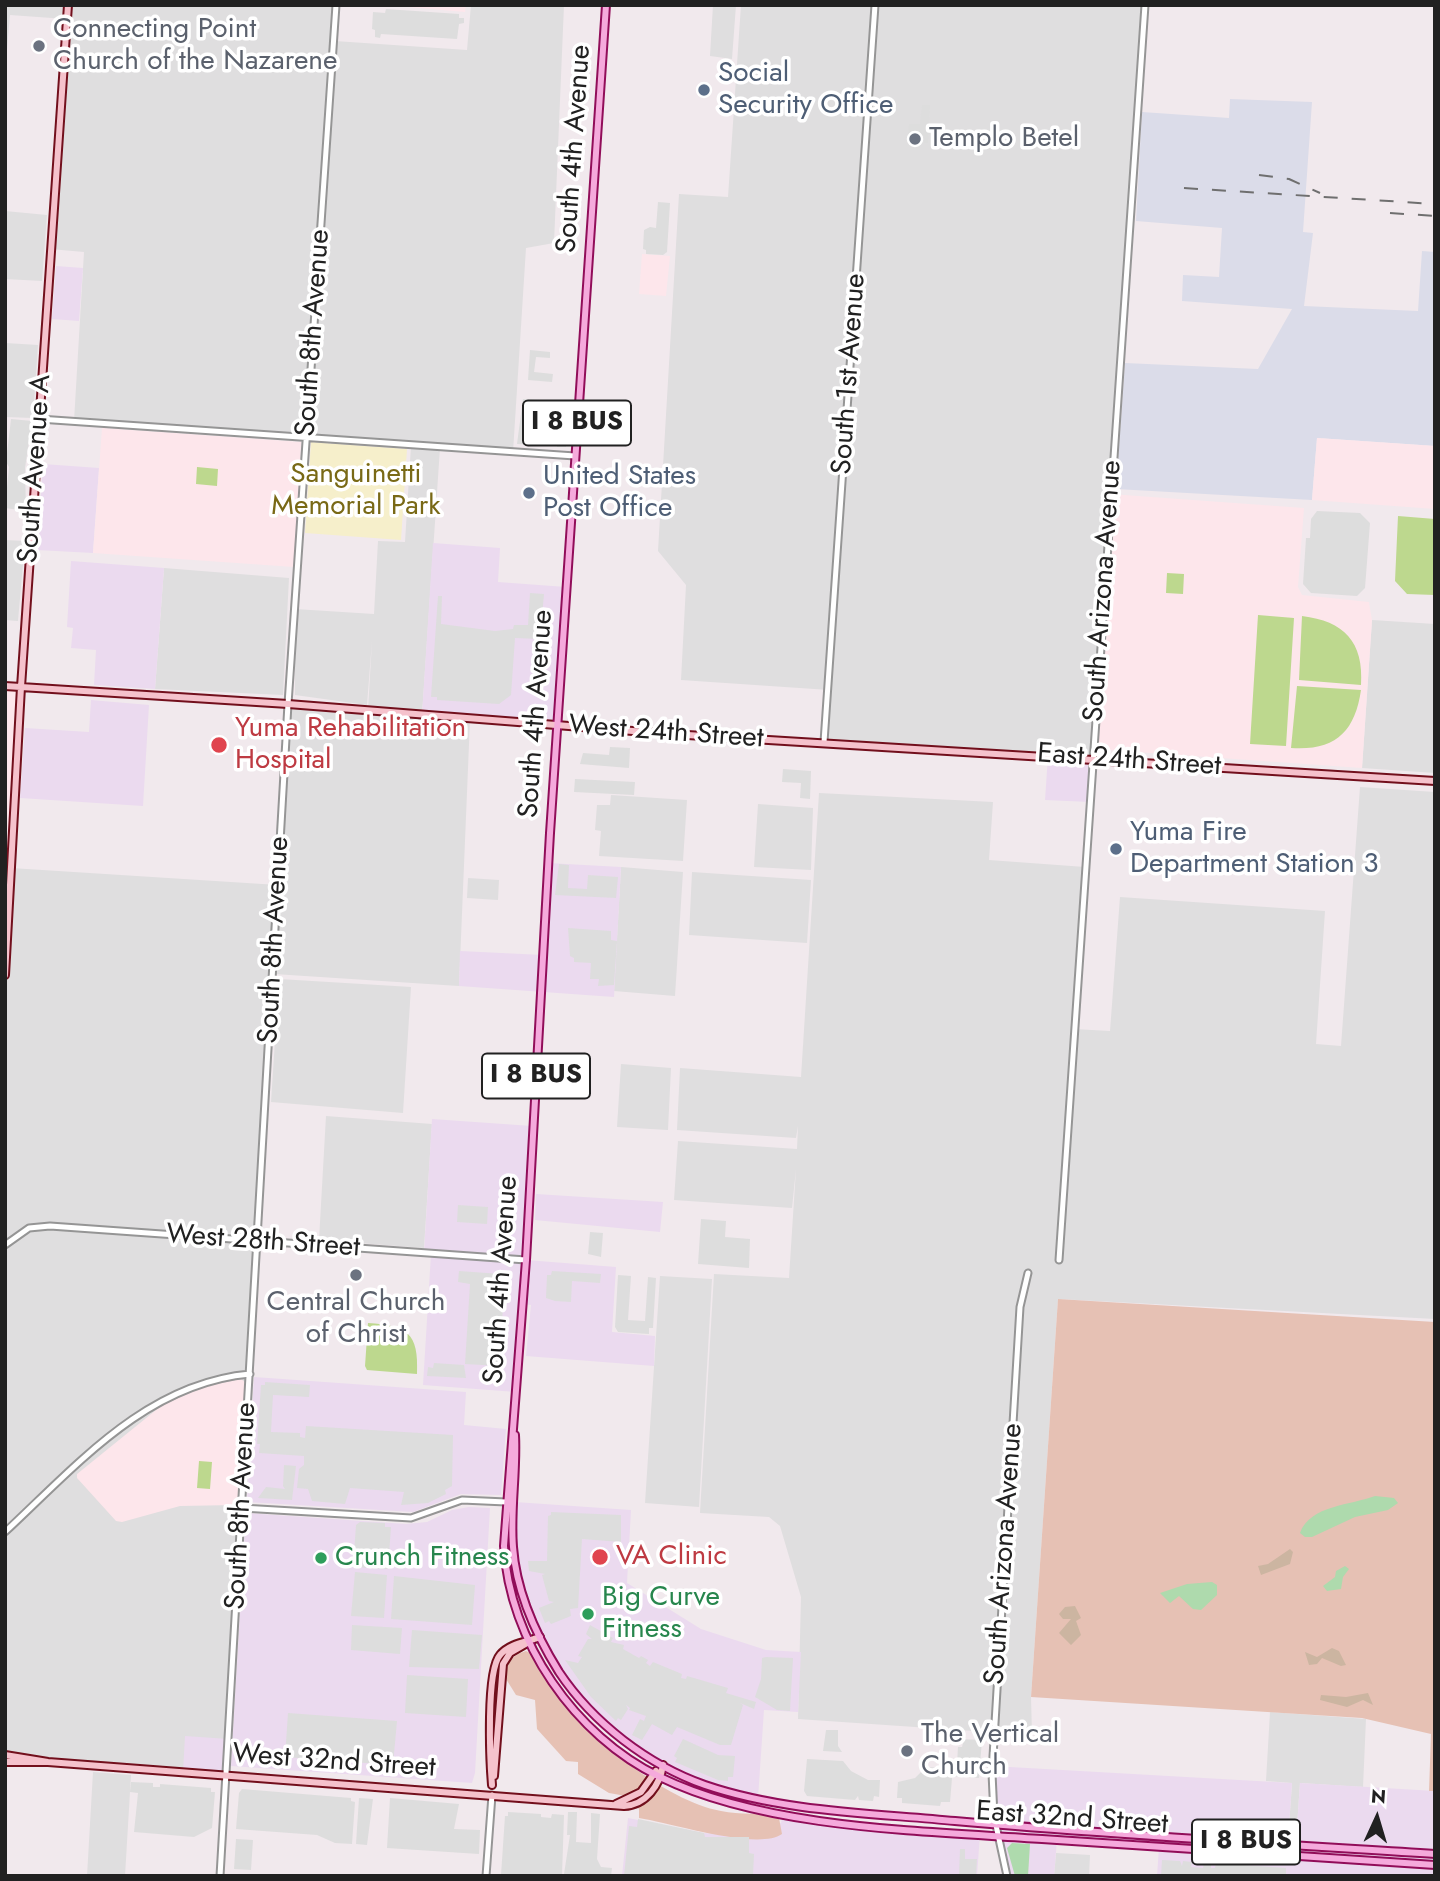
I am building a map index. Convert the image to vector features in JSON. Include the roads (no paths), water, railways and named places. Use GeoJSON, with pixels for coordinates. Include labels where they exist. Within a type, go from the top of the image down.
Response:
{"type":"FeatureCollection","features":[{"type":"Feature","properties":{"kind":"main road","name":"South Avenue A"},"geometry":{"type":"LineString","coordinates":[[5,975],[21,687],[68,5]]}},
{"type":"Feature","properties":{"kind":"main road","name":"South 4th Avenue"},"geometry":{"type":"LineString","coordinates":[[529,1642],[507,1574],[510,1502],[557,726],[606,5]]}},
{"type":"Feature","properties":{"kind":"main road","name":"West 24th Street"},"geometry":{"type":"LineString","coordinates":[[5,686],[288,704],[557,726],[824,742]]}},
{"type":"Feature","properties":{"kind":"main road","name":"East 24th Street"},"geometry":{"type":"LineString","coordinates":[[824,742],[1435,781]]}},
{"type":"Feature","properties":{"kind":"main road","name":"South 4th Avenue"},"geometry":{"type":"LineString","coordinates":[[510,1502],[517,1579],[540,1637]]}},
{"type":"Feature","properties":{"kind":"main road"},"geometry":{"type":"LineString","coordinates":[[492,1795],[503,1664],[510,1653],[540,1637],[559,1671],[587,1708],[619,1736],[663,1765]]}},
{"type":"Feature","properties":{"kind":"main road"},"geometry":{"type":"LineString","coordinates":[[529,1642],[548,1675],[574,1710],[610,1744],[661,1778],[663,1765]]}},
{"type":"Feature","properties":{"kind":"main road","name":"West 32nd Street"},"geometry":{"type":"LineString","coordinates":[[5,1755],[48,1762]]}},
{"type":"Feature","properties":{"kind":"main road","name":"West 32nd Street"},"geometry":{"type":"LineString","coordinates":[[5,1762],[48,1762],[616,1804],[637,1803],[661,1778]]}},
{"type":"Feature","properties":{"kind":"main road","name":"East 32nd Street"},"geometry":{"type":"LineString","coordinates":[[663,1765],[704,1784],[738,1794],[792,1804],[995,1824],[1435,1854]]}},
{"type":"Feature","properties":{"kind":"main road"},"geometry":{"type":"LineString","coordinates":[[616,1804],[641,1792],[663,1765]]}},
{"type":"Feature","properties":{"kind":"main road","name":"East 32nd Street"},"geometry":{"type":"LineString","coordinates":[[661,1778],[723,1803],[791,1816],[998,1836],[1435,1865]]}},
{"type":"Feature","properties":{"kind":"main road"},"geometry":{"type":"LineString","coordinates":[[888,1814],[889,1827]]}},
{"type":"Feature","properties":{"kind":"street","name":"South 8th Avenue"},"geometry":{"type":"LineString","coordinates":[[220,1876],[288,704],[336,5]]}},
{"type":"Feature","properties":{"kind":"street","name":"South 1st Avenue"},"geometry":{"type":"LineString","coordinates":[[824,742],[874,5]]}},
{"type":"Feature","properties":{"kind":"street","name":"South Arizona Avenue"},"geometry":{"type":"LineString","coordinates":[[1059,1260],[1145,5]]}},
{"type":"Feature","properties":{"kind":"street"},"geometry":{"type":"LineString","coordinates":[[39,419],[575,456]]}},
{"type":"Feature","properties":{"kind":"street","name":"West 28th Street"},"geometry":{"type":"LineString","coordinates":[[5,1245],[23,1231],[39,1226],[526,1260]]}},
{"type":"Feature","properties":{"kind":"street","name":"South Arizona Avenue"},"geometry":{"type":"LineString","coordinates":[[1007,1876],[995,1824],[992,1773],[1020,1307],[1028,1273]]}},
{"type":"Feature","properties":{"kind":"street"},"geometry":{"type":"LineString","coordinates":[[5,1532],[110,1435],[154,1404],[208,1380],[250,1374]]}},
{"type":"Feature","properties":{"kind":"street"},"geometry":{"type":"LineString","coordinates":[[242,1508],[411,1518],[461,1500],[510,1502]]}},
{"type":"Feature","properties":{"kind":"street"},"geometry":{"type":"LineString","coordinates":[[486,1876],[492,1795]]}},
{"type":"Feature","properties":{"kind":"railway"},"geometry":{"type":"LineString","coordinates":[[1259,175],[1289,179],[1320,193]]}},
{"type":"Feature","properties":{"kind":"railway"},"geometry":{"type":"LineString","coordinates":[[1184,188],[1435,204]]}},
{"type":"Feature","properties":{"kind":"railway"},"geometry":{"type":"LineString","coordinates":[[1390,213],[1435,216]]}},
{"type":"Feature","properties":{"kind":"place","name":"Connecting Point Church of the Nazarene"},"geometry":{"type":"Point","coordinates":[39,46]}},
{"type":"Feature","properties":{"kind":"place","name":"Social Security Office"},"geometry":{"type":"Point","coordinates":[704,90]}},
{"type":"Feature","properties":{"kind":"place","name":"Templo Betel"},"geometry":{"type":"Point","coordinates":[915,139]}},
{"type":"Feature","properties":{"kind":"place","name":"United States Post Office"},"geometry":{"type":"Point","coordinates":[529,493]}},
{"type":"Feature","properties":{"kind":"place","name":"Yuma Rehabilitation Hospital"},"geometry":{"type":"Point","coordinates":[219,745]}},
{"type":"Feature","properties":{"kind":"place","name":"Yuma Fire Department Station 3"},"geometry":{"type":"Point","coordinates":[1116,849]}},
{"type":"Feature","properties":{"kind":"place","name":"Central Church of Christ"},"geometry":{"type":"Point","coordinates":[356,1275]}},
{"type":"Feature","properties":{"kind":"place","name":"VA Clinic"},"geometry":{"type":"Point","coordinates":[600,1557]}},
{"type":"Feature","properties":{"kind":"place","name":"Crunch Fitness"},"geometry":{"type":"Point","coordinates":[321,1558]}},
{"type":"Feature","properties":{"kind":"place","name":"Big Curve Fitness"},"geometry":{"type":"Point","coordinates":[588,1614]}},
{"type":"Feature","properties":{"kind":"place","name":"The Vertical Church"},"geometry":{"type":"Point","coordinates":[907,1751]}},
{"type":"Feature","properties":{"kind":"park label","name":"Sanguinetti Memorial Park"},"geometry":{"type":"Point","coordinates":[356,491]}}]}
